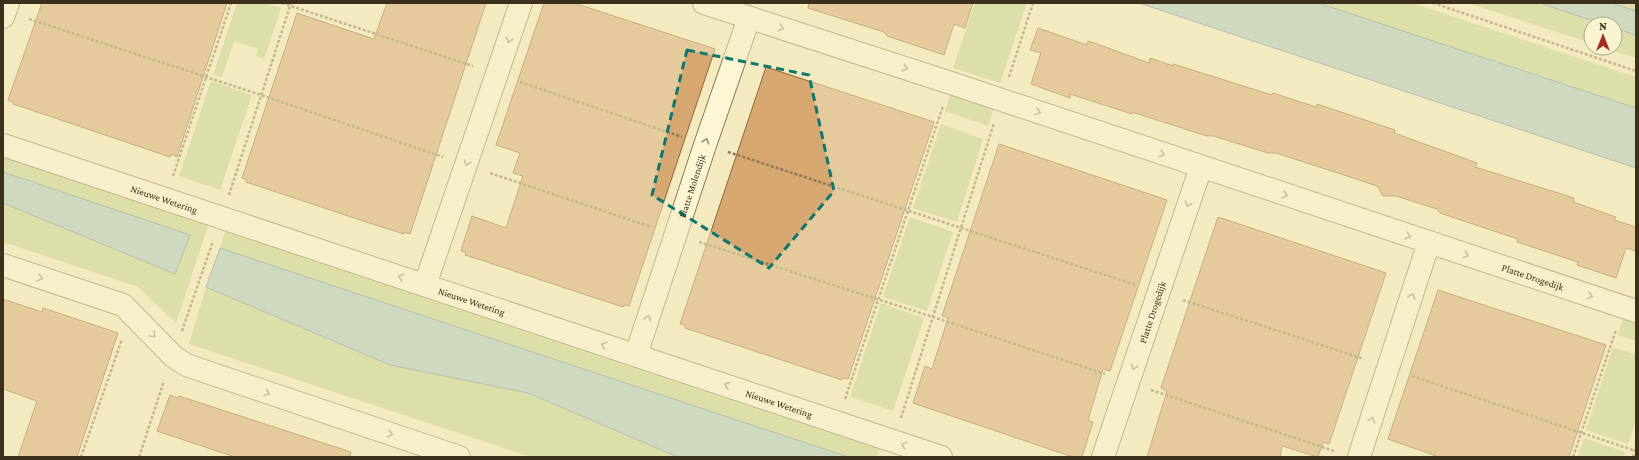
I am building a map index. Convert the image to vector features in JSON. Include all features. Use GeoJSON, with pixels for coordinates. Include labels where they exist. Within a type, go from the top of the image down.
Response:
{"type":"FeatureCollection","features":[{"type":"Feature","properties":{"kind":"street"},"geometry":{"type":"LineString","coordinates":[[3,17],[8,3]]}},
{"type":"Feature","properties":{"kind":"street"},"geometry":{"type":"LineString","coordinates":[[425,285],[521,3]]}},
{"type":"Feature","properties":{"kind":"street"},"geometry":{"type":"LineString","coordinates":[[704,3],[1002,100]]}},
{"type":"Feature","properties":{"kind":"street","name":"Platte Molendijk"},"geometry":{"type":"LineString","coordinates":[[636,355],[705,144],[749,18]]}},
{"type":"Feature","properties":{"kind":"street","name":"Platte Drogedijk"},"geometry":{"type":"LineString","coordinates":[[1002,100],[1630,309]]}},
{"type":"Feature","properties":{"kind":"street","name":"Nieuwe Wetering"},"geometry":{"type":"LineString","coordinates":[[3,146],[838,421],[941,457]]}},
{"type":"Feature","properties":{"kind":"street","name":"Platte Drogedijk"},"geometry":{"type":"LineString","coordinates":[[1103,457],[1201,167]]}},
{"type":"Feature","properties":{"kind":"street"},"geometry":{"type":"LineString","coordinates":[[1359,457],[1429,242]]}},
{"type":"Feature","properties":{"kind":"street"},"geometry":{"type":"LineString","coordinates":[[3,265],[124,305],[173,356],[186,366],[459,457]]}},
{"type":"Feature","properties":{"kind":"path"},"geometry":{"type":"LineString","coordinates":[[166,199],[231,3]]}},
{"type":"Feature","properties":{"kind":"path"},"geometry":{"type":"LineString","coordinates":[[221,217],[290,4],[282,3]]}},
{"type":"Feature","properties":{"kind":"path"},"geometry":{"type":"LineString","coordinates":[[894,441],[1033,3]]}},
{"type":"Feature","properties":{"kind":"path"},"geometry":{"type":"LineString","coordinates":[[1433,3],[1636,71]]}},
{"type":"Feature","properties":{"kind":"path"},"geometry":{"type":"LineString","coordinates":[[838,421],[951,83]]}},
{"type":"Feature","properties":{"kind":"path"},"geometry":{"type":"LineString","coordinates":[[1573,457],[1630,309]]}},
{"type":"Feature","properties":{"kind":"path"},"geometry":{"type":"LineString","coordinates":[[81,457],[131,312]]}},
{"type":"Feature","properties":{"kind":"path"},"geometry":{"type":"LineString","coordinates":[[1632,457],[1636,446]]}},
{"type":"Feature","properties":{"kind":"highlighted area"},"geometry":{"type":"Polygon","coordinates":[[[687,50],[809,75],[834,191],[769,268],[652,195],[687,50]]]}},
{"type":"Feature","properties":{"kind":"green space"},"geometry":{"type":"Polygon","coordinates":[[[237,3],[264,3],[281,8],[264,59],[256,56],[258,49],[234,41],[222,77],[213,75],[237,3]]]}},
{"type":"Feature","properties":{"kind":"green space"},"geometry":{"type":"Polygon","coordinates":[[[975,3],[1027,3],[1000,83],[953,68],[975,3]]]}},
{"type":"Feature","properties":{"kind":"green space"},"geometry":{"type":"Polygon","coordinates":[[[1318,3],[1412,3],[1636,77],[1636,108],[1318,3]]]}},
{"type":"Feature","properties":{"kind":"green space"},"geometry":{"type":"Polygon","coordinates":[[[1468,3],[1636,3],[1636,58],[1623,54],[1623,16],[1583,16],[1583,40],[1468,3]]]}},
{"type":"Feature","properties":{"kind":"green space"},"geometry":{"type":"Polygon","coordinates":[[[211,81],[252,95],[220,190],[179,176],[211,81]]]}},
{"type":"Feature","properties":{"kind":"green space"},"geometry":{"type":"Polygon","coordinates":[[[951,93],[994,107],[988,126],[945,111],[951,93]]]}},
{"type":"Feature","properties":{"kind":"green space"},"geometry":{"type":"Polygon","coordinates":[[[941,124],[983,139],[957,222],[913,208],[941,124]]]}},
{"type":"Feature","properties":{"kind":"green space"},"geometry":{"type":"Polygon","coordinates":[[[3,155],[209,223],[176,323],[138,287],[3,242],[3,203],[175,274],[189,235],[3,172],[3,155]]]}},
{"type":"Feature","properties":{"kind":"green space"},"geometry":{"type":"Polygon","coordinates":[[[910,217],[953,232],[927,311],[883,297],[910,217]]]}},
{"type":"Feature","properties":{"kind":"green space"},"geometry":{"type":"Polygon","coordinates":[[[226,228],[880,448],[877,457],[848,457],[220,248],[226,228]]]}},
{"type":"Feature","properties":{"kind":"green space"},"geometry":{"type":"Polygon","coordinates":[[[206,287],[390,365],[528,393],[678,457],[531,457],[189,344],[206,287]]]}},
{"type":"Feature","properties":{"kind":"green space"},"geometry":{"type":"Polygon","coordinates":[[[881,303],[924,318],[893,411],[850,397],[881,303]]]}},
{"type":"Feature","properties":{"kind":"green space"},"geometry":{"type":"Polygon","coordinates":[[[1624,316],[1636,320],[1636,341],[1618,335],[1624,316]]]}},
{"type":"Feature","properties":{"kind":"green space"},"geometry":{"type":"Polygon","coordinates":[[[1613,347],[1636,355],[1636,421],[1628,444],[1586,430],[1613,347]]]}},
{"type":"Feature","properties":{"kind":"green space"},"geometry":{"type":"Polygon","coordinates":[[[1584,438],[1625,452],[1624,457],[1577,457],[1584,438]]]}},
{"type":"Feature","properties":{"kind":"water"},"geometry":{"type":"Polygon","coordinates":[[[1139,3],[1318,3],[1636,108],[1636,168],[1139,3]]]}},
{"type":"Feature","properties":{"kind":"water"},"geometry":{"type":"Polygon","coordinates":[[[1540,3],[1612,3],[1636,11],[1636,35],[1623,31],[1623,16],[1583,16],[1583,17],[1540,3]]]}},
{"type":"Feature","properties":{"kind":"water"},"geometry":{"type":"Polygon","coordinates":[[[3,172],[190,235],[175,274],[3,203],[3,172]]]}},
{"type":"Feature","properties":{"kind":"water"},"geometry":{"type":"Polygon","coordinates":[[[220,248],[848,457],[678,457],[528,393],[390,365],[206,287],[220,248]]]}},
{"type":"Feature","properties":{"kind":"building"},"geometry":{"type":"Polygon","coordinates":[[[42,3],[227,3],[177,157],[171,154],[170,157],[13,104],[13,102],[8,100],[42,3]]]}},
{"type":"Feature","properties":{"kind":"building"},"geometry":{"type":"Polygon","coordinates":[[[387,3],[486,3],[410,234],[404,232],[404,234],[366,222],[246,182],[247,180],[242,178],[297,13],[374,39],[387,3]]]}},
{"type":"Feature","properties":{"kind":"building"},"geometry":{"type":"Polygon","coordinates":[[[544,3],[574,3],[715,49],[629,306],[624,305],[623,307],[465,255],[466,252],[461,251],[472,216],[506,228],[523,176],[513,173],[520,153],[496,145],[544,3]]]}},
{"type":"Feature","properties":{"kind":"building"},"geometry":{"type":"Polygon","coordinates":[[[809,3],[973,3],[965,28],[954,24],[944,55],[887,36],[884,32],[808,8],[809,3]]]}},
{"type":"Feature","properties":{"kind":"building"},"geometry":{"type":"Polygon","coordinates":[[[1038,28],[1087,45],[1088,41],[1149,63],[1150,58],[1272,95],[1273,93],[1316,107],[1317,104],[1395,130],[1394,133],[1477,163],[1475,167],[1574,198],[1573,202],[1616,217],[1614,220],[1636,227],[1636,251],[1626,248],[1616,278],[1577,265],[1578,262],[1517,242],[1518,239],[1440,213],[1437,209],[1396,196],[1383,196],[1377,186],[1338,173],[1276,153],[1268,153],[1214,136],[1207,136],[1132,112],[1132,114],[1070,94],[1070,98],[1031,84],[1041,53],[1030,50],[1038,28]]]}},
{"type":"Feature","properties":{"kind":"building"},"geometry":{"type":"Polygon","coordinates":[[[766,67],[934,122],[848,379],[843,378],[842,380],[685,328],[685,325],[680,324],[766,67]]]}},
{"type":"Feature","properties":{"kind":"building"},"geometry":{"type":"Polygon","coordinates":[[[999,144],[1167,200],[1110,371],[1103,369],[1088,420],[1093,422],[1082,457],[1073,457],[913,403],[925,366],[932,369],[948,318],[942,316],[999,144]]]}},
{"type":"Feature","properties":{"kind":"building"},"geometry":{"type":"Polygon","coordinates":[[[1218,217],[1386,273],[1329,444],[1323,442],[1318,457],[1282,446],[1280,457],[1147,457],[1167,391],[1161,388],[1218,217]]]}},
{"type":"Feature","properties":{"kind":"building"},"geometry":{"type":"Polygon","coordinates":[[[1438,290],[1606,345],[1569,457],[1439,457],[1388,439],[1438,290]]]}},
{"type":"Feature","properties":{"kind":"building"},"geometry":{"type":"Polygon","coordinates":[[[3,299],[42,312],[43,308],[118,333],[77,457],[18,457],[37,401],[3,389],[3,299]]]}},
{"type":"Feature","properties":{"kind":"building"},"geometry":{"type":"Polygon","coordinates":[[[170,395],[178,398],[179,396],[351,452],[350,457],[235,457],[157,431],[170,395]]]}}]}
